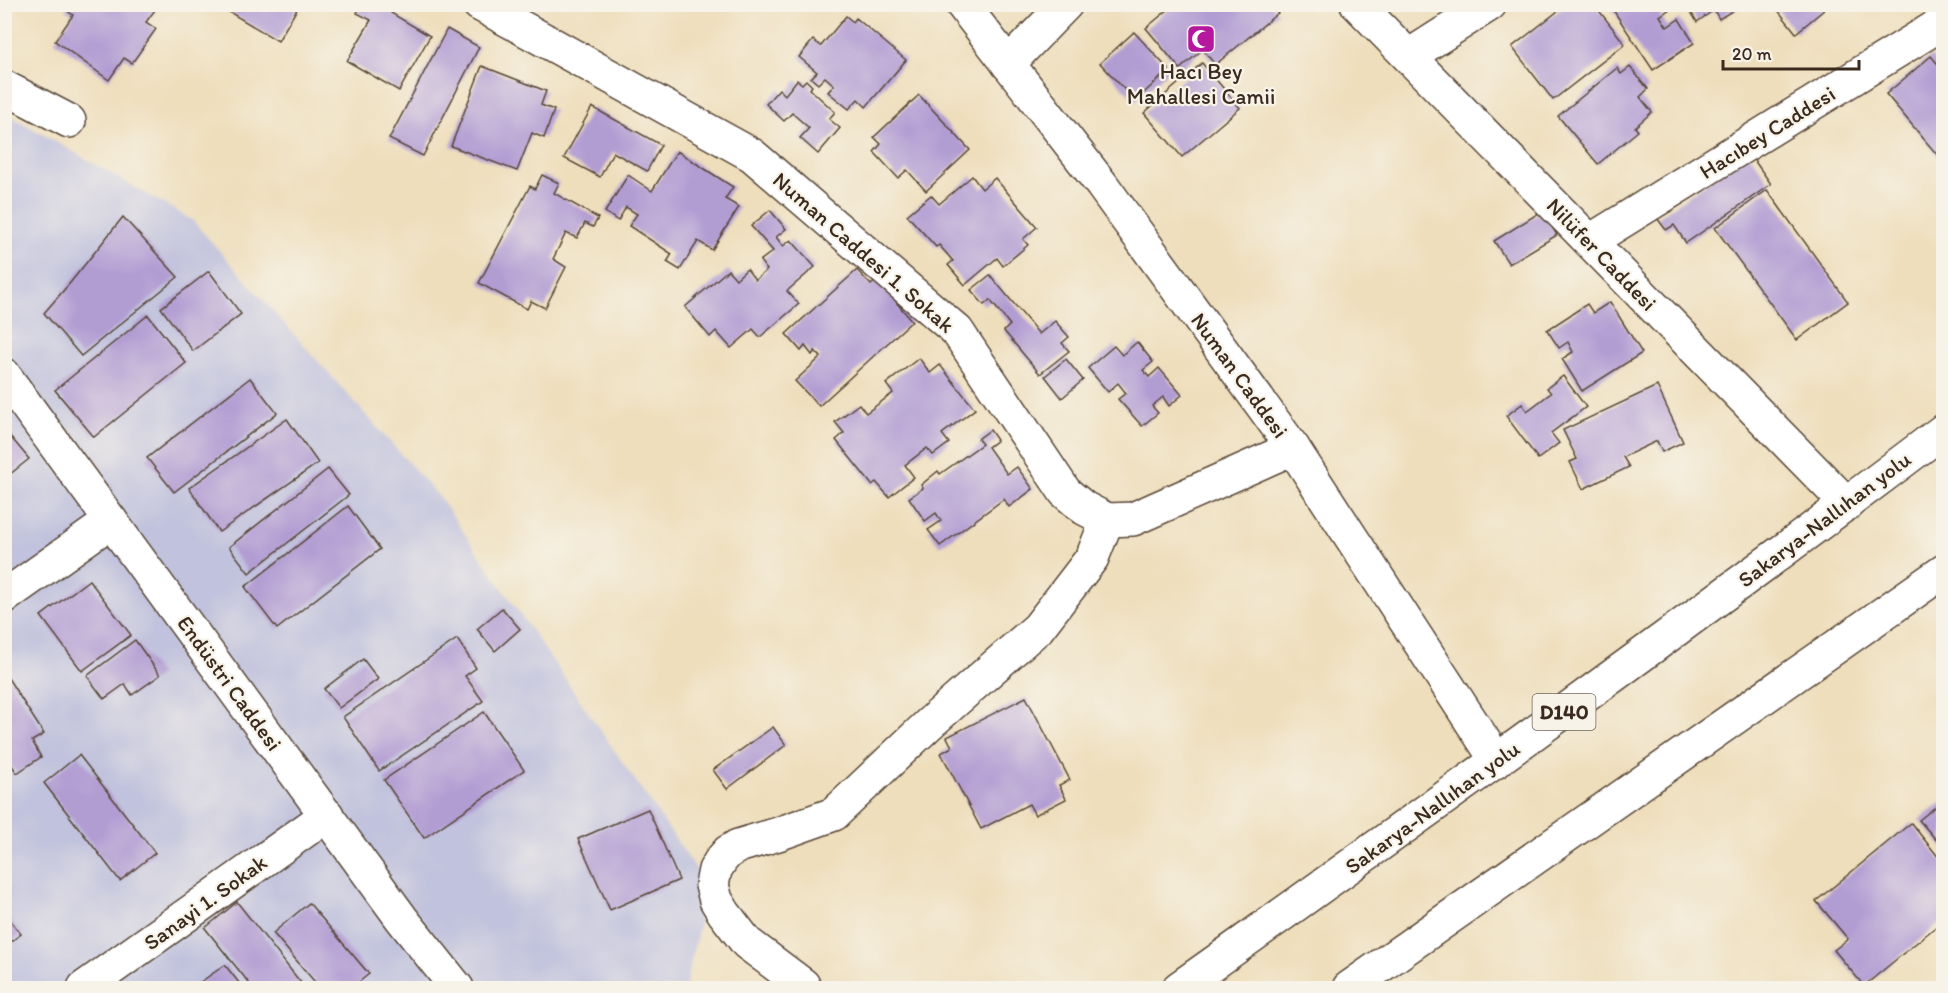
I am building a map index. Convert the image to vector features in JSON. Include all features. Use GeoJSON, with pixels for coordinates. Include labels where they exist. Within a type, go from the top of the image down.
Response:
{"type":"FeatureCollection","features":[{"type":"Feature","properties":{"kind":"street","name":"Numan Caddesi 1. Sokak"},"geometry":{"type":"LineString","coordinates":[[479,4],[752,155],[957,331],[1065,492],[1084,508],[1107,520]]}},
{"type":"Feature","properties":{"kind":"street","name":"Numan Caddesi"},"geometry":{"type":"LineString","coordinates":[[962,4],[1102,185],[1293,448],[1497,761]]}},
{"type":"Feature","properties":{"kind":"street"},"geometry":{"type":"LineString","coordinates":[[1008,64],[1066,4]]}},
{"type":"Feature","properties":{"kind":"street","name":"Nilüfer Caddesi"},"geometry":{"type":"LineString","coordinates":[[1357,4],[1846,504]]}},
{"type":"Feature","properties":{"kind":"street"},"geometry":{"type":"LineString","coordinates":[[1409,56],[1490,4]]}},
{"type":"Feature","properties":{"kind":"street","name":"Hacıbey Caddesi"},"geometry":{"type":"LineString","coordinates":[[1590,241],[1944,22]]}},
{"type":"Feature","properties":{"kind":"street"},"geometry":{"type":"LineString","coordinates":[[4,87],[69,121]]}},
{"type":"Feature","properties":{"kind":"street","name":"Endüstri Caddesi"},"geometry":{"type":"LineString","coordinates":[[4,375],[402,919],[457,988]]}},
{"type":"Feature","properties":{"kind":"street","name":"Sakarya-Nallıhan yolu"},"geometry":{"type":"LineString","coordinates":[[1179,988],[1497,761],[1944,430]]}},
{"type":"Feature","properties":{"kind":"street"},"geometry":{"type":"LineString","coordinates":[[803,985],[747,943],[716,900],[712,885],[715,870],[728,852],[738,846],[834,814],[929,724],[1038,628],[1092,558],[1107,520],[1133,519],[1293,448]]}},
{"type":"Feature","properties":{"kind":"street"},"geometry":{"type":"LineString","coordinates":[[4,597],[111,521]]}},
{"type":"Feature","properties":{"kind":"street"},"geometry":{"type":"LineString","coordinates":[[1349,988],[1944,571]]}},
{"type":"Feature","properties":{"kind":"street","name":"Sanayi 1. Sokak"},"geometry":{"type":"LineString","coordinates":[[84,988],[327,815]]}},
{"type":"Feature","properties":{"kind":"shaded area"},"geometry":{"type":"Polygon","coordinates":[[[4,112],[192,220],[440,498],[708,886],[685,988],[5,988],[4,112]]]}},
{"type":"Feature","properties":{"kind":"building"},"geometry":{"type":"Polygon","coordinates":[[[70,4],[147,4],[155,10],[146,22],[156,29],[132,63],[124,58],[109,80],[55,41],[73,15],[66,10],[70,4]]]}},
{"type":"Feature","properties":{"kind":"building"},"geometry":{"type":"Polygon","coordinates":[[[216,4],[300,4],[278,41],[216,4]]]}},
{"type":"Feature","properties":{"kind":"building"},"geometry":{"type":"Polygon","coordinates":[[[362,4],[395,4],[391,13],[430,36],[399,91],[347,61],[371,20],[357,13],[362,4]]]}},
{"type":"Feature","properties":{"kind":"building","name":"Hacı Bey Mahallesi Camii"},"geometry":{"type":"Polygon","coordinates":[[[1175,4],[1271,4],[1278,13],[1215,65],[1203,49],[1180,69],[1146,28],[1175,4]]]}},
{"type":"Feature","properties":{"kind":"building"},"geometry":{"type":"Polygon","coordinates":[[[1567,4],[1594,4],[1625,44],[1553,100],[1512,47],[1567,4]]]}},
{"type":"Feature","properties":{"kind":"building"},"geometry":{"type":"Polygon","coordinates":[[[1609,4],[1677,4],[1660,16],[1667,27],[1679,19],[1694,43],[1653,70],[1609,4]]]}},
{"type":"Feature","properties":{"kind":"building"},"geometry":{"type":"Polygon","coordinates":[[[1686,4],[1735,4],[1737,8],[1719,19],[1714,10],[1697,22],[1686,4]]]}},
{"type":"Feature","properties":{"kind":"building"},"geometry":{"type":"Polygon","coordinates":[[[1773,4],[1831,4],[1796,33],[1773,4]]]}},
{"type":"Feature","properties":{"kind":"building"},"geometry":{"type":"Polygon","coordinates":[[[846,16],[853,22],[856,18],[906,60],[866,107],[858,99],[849,109],[828,92],[834,85],[825,77],[818,84],[811,78],[817,72],[799,57],[813,40],[821,46],[846,16]]]}},
{"type":"Feature","properties":{"kind":"building"},"geometry":{"type":"Polygon","coordinates":[[[447,29],[479,47],[423,156],[389,139],[447,29]]]}},
{"type":"Feature","properties":{"kind":"building"},"geometry":{"type":"Polygon","coordinates":[[[1134,32],[1169,70],[1135,101],[1100,63],[1134,32]]]}},
{"type":"Feature","properties":{"kind":"building"},"geometry":{"type":"Polygon","coordinates":[[[1931,56],[1942,69],[1944,68],[1944,163],[1886,94],[1931,56]]]}},
{"type":"Feature","properties":{"kind":"building"},"geometry":{"type":"Polygon","coordinates":[[[1202,63],[1240,108],[1182,157],[1144,113],[1202,63]]]}},
{"type":"Feature","properties":{"kind":"building"},"geometry":{"type":"Polygon","coordinates":[[[482,66],[546,91],[541,105],[554,110],[544,138],[532,133],[517,171],[451,146],[482,66]]]}},
{"type":"Feature","properties":{"kind":"building"},"geometry":{"type":"Polygon","coordinates":[[[1630,67],[1648,89],[1640,97],[1652,112],[1635,127],[1638,131],[1598,164],[1558,116],[1617,68],[1621,74],[1630,67]]]}},
{"type":"Feature","properties":{"kind":"building"},"geometry":{"type":"Polygon","coordinates":[[[797,80],[802,84],[806,80],[812,86],[810,89],[835,112],[829,119],[840,128],[818,154],[800,138],[809,128],[792,113],[784,121],[766,104],[779,89],[785,95],[797,80]]]}},
{"type":"Feature","properties":{"kind":"building"},"geometry":{"type":"Polygon","coordinates":[[[919,95],[970,150],[926,191],[907,170],[898,178],[874,152],[881,144],[874,137],[919,95]]]}},
{"type":"Feature","properties":{"kind":"building"},"geometry":{"type":"Polygon","coordinates":[[[592,107],[661,145],[647,171],[613,152],[600,177],[564,158],[592,107]]]}},
{"type":"Feature","properties":{"kind":"building"},"geometry":{"type":"Polygon","coordinates":[[[677,151],[733,187],[725,199],[739,207],[712,250],[698,241],[680,270],[667,262],[672,254],[629,226],[637,214],[626,207],[618,221],[605,212],[628,175],[652,191],[677,151]]]}},
{"type":"Feature","properties":{"kind":"building"},"geometry":{"type":"Polygon","coordinates":[[[1749,153],[1771,184],[1686,243],[1674,225],[1666,230],[1657,218],[1749,153]]]}},
{"type":"Feature","properties":{"kind":"building"},"geometry":{"type":"Polygon","coordinates":[[[542,175],[559,183],[554,193],[598,218],[593,227],[585,223],[577,238],[566,233],[553,259],[566,267],[545,308],[531,301],[527,309],[479,283],[530,186],[535,189],[542,175]]]}},
{"type":"Feature","properties":{"kind":"building"},"geometry":{"type":"Polygon","coordinates":[[[972,176],[982,189],[995,178],[1037,227],[1023,239],[1028,245],[1003,266],[997,258],[965,285],[948,265],[953,261],[939,245],[936,247],[907,215],[931,195],[939,204],[972,176]]]}},
{"type":"Feature","properties":{"kind":"building"},"geometry":{"type":"Polygon","coordinates":[[[1767,190],[1848,302],[1797,340],[1715,228],[1767,190]]]}},
{"type":"Feature","properties":{"kind":"building"},"geometry":{"type":"Polygon","coordinates":[[[770,210],[786,229],[776,237],[783,246],[791,240],[815,267],[787,291],[799,304],[760,337],[753,329],[731,348],[716,331],[710,337],[685,307],[728,270],[736,279],[747,269],[755,280],[767,270],[760,261],[773,251],[751,226],[770,210]]]}},
{"type":"Feature","properties":{"kind":"building"},"geometry":{"type":"Polygon","coordinates":[[[1542,211],[1557,235],[1509,264],[1494,241],[1542,211]]]}},
{"type":"Feature","properties":{"kind":"building"},"geometry":{"type":"Polygon","coordinates":[[[123,217],[178,277],[81,356],[44,313],[123,217]]]}},
{"type":"Feature","properties":{"kind":"building"},"geometry":{"type":"Polygon","coordinates":[[[857,270],[871,285],[880,277],[900,299],[896,302],[912,321],[819,406],[795,381],[821,357],[815,351],[812,355],[805,346],[801,351],[786,334],[857,270]]]}},
{"type":"Feature","properties":{"kind":"building"},"geometry":{"type":"Polygon","coordinates":[[[209,271],[241,314],[193,351],[161,308],[209,271]]]}},
{"type":"Feature","properties":{"kind":"building"},"geometry":{"type":"Polygon","coordinates":[[[990,275],[1039,334],[1055,321],[1069,337],[1062,343],[1069,351],[1040,374],[1004,331],[1010,325],[990,300],[984,305],[971,290],[990,275]]]}},
{"type":"Feature","properties":{"kind":"building"},"geometry":{"type":"Polygon","coordinates":[[[1610,302],[1642,353],[1582,391],[1562,359],[1573,352],[1568,342],[1559,348],[1547,330],[1587,304],[1593,313],[1610,302]]]}},
{"type":"Feature","properties":{"kind":"building"},"geometry":{"type":"Polygon","coordinates":[[[148,315],[186,363],[94,437],[55,390],[148,315]]]}},
{"type":"Feature","properties":{"kind":"building"},"geometry":{"type":"Polygon","coordinates":[[[1137,342],[1153,362],[1143,370],[1149,377],[1159,368],[1182,395],[1169,406],[1163,397],[1152,406],[1158,413],[1142,426],[1118,399],[1126,393],[1118,383],[1108,392],[1088,368],[1114,346],[1122,355],[1137,342]]]}},
{"type":"Feature","properties":{"kind":"building"},"geometry":{"type":"Polygon","coordinates":[[[919,358],[930,373],[940,365],[975,409],[942,434],[949,443],[933,455],[927,448],[905,465],[914,477],[889,497],[876,482],[872,485],[836,440],[844,433],[835,422],[859,404],[866,413],[893,393],[886,384],[919,358]]]}},
{"type":"Feature","properties":{"kind":"building"},"geometry":{"type":"Polygon","coordinates":[[[1066,359],[1083,380],[1062,398],[1045,376],[1066,359]]]}},
{"type":"Feature","properties":{"kind":"building"},"geometry":{"type":"Polygon","coordinates":[[[1563,376],[1586,407],[1551,433],[1559,443],[1538,459],[1506,416],[1522,404],[1527,411],[1551,393],[1547,388],[1563,376]]]}},
{"type":"Feature","properties":{"kind":"building"},"geometry":{"type":"Polygon","coordinates":[[[250,378],[277,413],[174,492],[147,458],[250,378]]]}},
{"type":"Feature","properties":{"kind":"building"},"geometry":{"type":"Polygon","coordinates":[[[1657,386],[1683,442],[1662,452],[1657,441],[1623,457],[1629,467],[1583,489],[1570,462],[1577,459],[1563,430],[1657,386]]]}},
{"type":"Feature","properties":{"kind":"building"},"geometry":{"type":"Polygon","coordinates":[[[287,419],[318,463],[219,532],[189,488],[287,419]]]}},
{"type":"Feature","properties":{"kind":"building"},"geometry":{"type":"Polygon","coordinates":[[[4,429],[29,459],[4,479],[4,429]]]}},
{"type":"Feature","properties":{"kind":"building"},"geometry":{"type":"Polygon","coordinates":[[[990,430],[997,440],[988,447],[1007,474],[1017,467],[1033,489],[1009,507],[1004,499],[940,546],[928,530],[941,521],[936,513],[925,521],[909,498],[923,488],[921,485],[938,471],[940,474],[982,444],[978,439],[990,430]]]}},
{"type":"Feature","properties":{"kind":"building"},"geometry":{"type":"Polygon","coordinates":[[[328,469],[349,495],[249,573],[229,547],[328,469]]]}},
{"type":"Feature","properties":{"kind":"building"},"geometry":{"type":"Polygon","coordinates":[[[348,506],[380,549],[277,629],[245,587],[348,506]]]}},
{"type":"Feature","properties":{"kind":"building"},"geometry":{"type":"Polygon","coordinates":[[[89,580],[131,635],[82,671],[41,616],[89,580]]]}},
{"type":"Feature","properties":{"kind":"building"},"geometry":{"type":"Polygon","coordinates":[[[502,608],[520,629],[495,651],[477,629],[502,608]]]}},
{"type":"Feature","properties":{"kind":"building"},"geometry":{"type":"Polygon","coordinates":[[[457,639],[476,668],[465,676],[483,701],[379,771],[343,717],[457,639]]]}},
{"type":"Feature","properties":{"kind":"building"},"geometry":{"type":"Polygon","coordinates":[[[135,640],[160,675],[132,695],[125,684],[104,699],[87,676],[135,640]]]}},
{"type":"Feature","properties":{"kind":"building"},"geometry":{"type":"Polygon","coordinates":[[[363,659],[378,679],[339,708],[324,689],[363,659]]]}},
{"type":"Feature","properties":{"kind":"building"},"geometry":{"type":"Polygon","coordinates":[[[4,672],[44,734],[32,741],[41,757],[17,773],[11,764],[4,768],[4,672]]]}},
{"type":"Feature","properties":{"kind":"building"},"geometry":{"type":"Polygon","coordinates":[[[1026,697],[1070,780],[1059,785],[1066,799],[1035,815],[1029,804],[981,829],[941,753],[952,747],[947,737],[1026,697]]]}},
{"type":"Feature","properties":{"kind":"building"},"geometry":{"type":"Polygon","coordinates":[[[484,712],[524,770],[424,838],[384,780],[484,712]]]}},
{"type":"Feature","properties":{"kind":"building"},"geometry":{"type":"Polygon","coordinates":[[[773,727],[786,745],[727,789],[713,770],[773,727]]]}},
{"type":"Feature","properties":{"kind":"building"},"geometry":{"type":"Polygon","coordinates":[[[79,755],[155,853],[120,881],[44,783],[79,755]]]}},
{"type":"Feature","properties":{"kind":"building"},"geometry":{"type":"Polygon","coordinates":[[[1944,800],[1944,849],[1919,820],[1944,800]]]}},
{"type":"Feature","properties":{"kind":"building"},"geometry":{"type":"Polygon","coordinates":[[[648,809],[679,880],[610,910],[578,839],[648,809]]]}},
{"type":"Feature","properties":{"kind":"building"},"geometry":{"type":"Polygon","coordinates":[[[1911,823],[1944,864],[1944,920],[1864,986],[1834,950],[1848,939],[1816,901],[1911,823]]]}},
{"type":"Feature","properties":{"kind":"building"},"geometry":{"type":"Polygon","coordinates":[[[237,902],[305,988],[253,988],[205,928],[237,902]]]}},
{"type":"Feature","properties":{"kind":"building"},"geometry":{"type":"Polygon","coordinates":[[[309,903],[369,974],[359,982],[365,988],[320,988],[273,933],[309,903]]]}},
{"type":"Feature","properties":{"kind":"building"},"geometry":{"type":"Polygon","coordinates":[[[4,912],[21,934],[4,947],[4,912]]]}},
{"type":"Feature","properties":{"kind":"building"},"geometry":{"type":"Polygon","coordinates":[[[225,965],[243,988],[192,988],[225,965]]]}},
{"type":"Feature","properties":{"kind":"place","name":"Hacı Bey Mahallesi Camii"},"geometry":{"type":"Point","coordinates":[1201,39]}}]}
